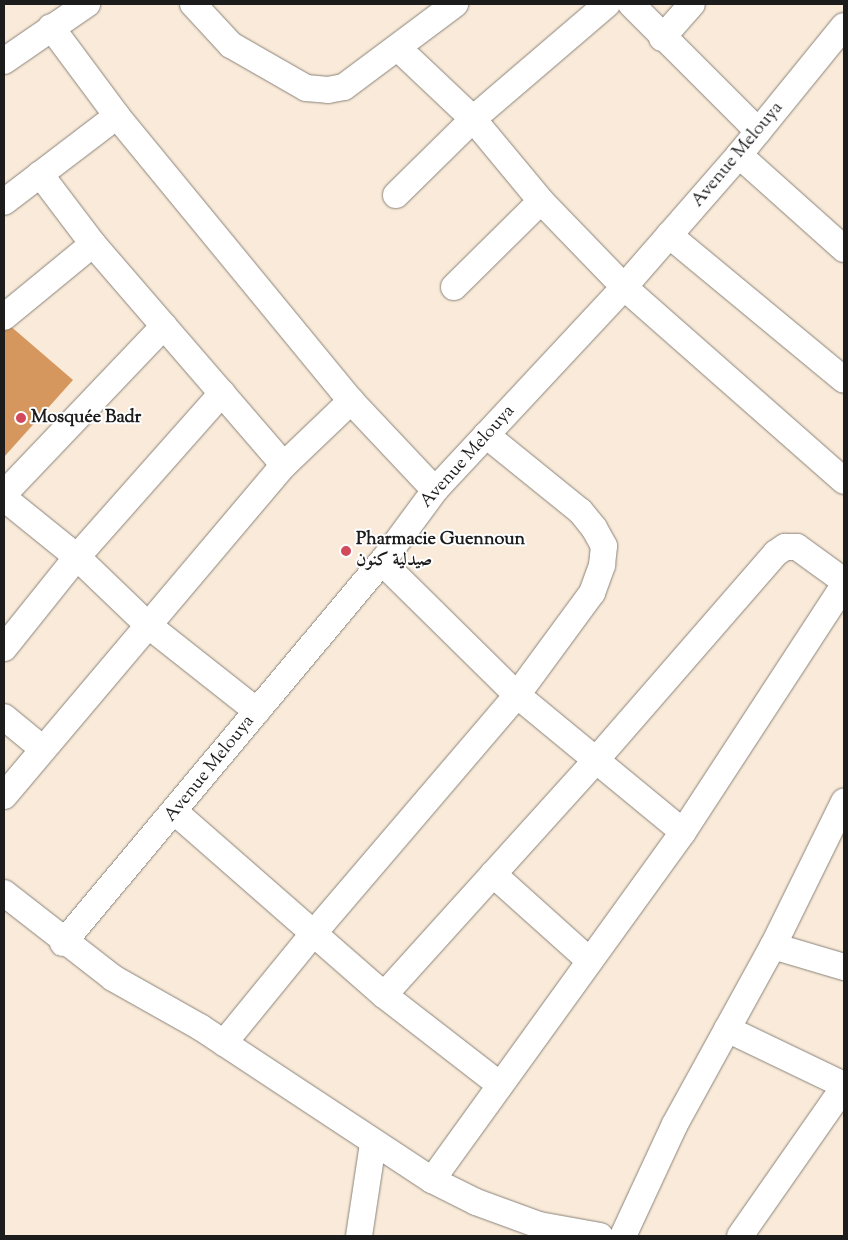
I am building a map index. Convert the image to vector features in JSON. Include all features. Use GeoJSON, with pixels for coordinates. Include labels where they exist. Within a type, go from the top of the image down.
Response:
{"type":"FeatureCollection","features":[{"type":"Feature","properties":{"kind":"street"},"geometry":{"type":"LineString","coordinates":[[4,61],[87,4]]}},
{"type":"Feature","properties":{"kind":"street"},"geometry":{"type":"LineString","coordinates":[[196,4],[231,45],[306,88],[328,90],[344,87],[456,4]]}},
{"type":"Feature","properties":{"kind":"street"},"geometry":{"type":"LineString","coordinates":[[396,196],[473,119],[607,4]]}},
{"type":"Feature","properties":{"kind":"street"},"geometry":{"type":"LineString","coordinates":[[630,4],[662,38],[758,131]]}},
{"type":"Feature","properties":{"kind":"street"},"geometry":{"type":"LineString","coordinates":[[662,38],[692,4]]}},
{"type":"Feature","properties":{"kind":"street","name":"Avenue Melouya"},"geometry":{"type":"LineString","coordinates":[[64,943],[382,562],[435,490],[670,235],[739,155],[844,26]]}},
{"type":"Feature","properties":{"kind":"street"},"geometry":{"type":"LineString","coordinates":[[51,27],[117,116],[351,401],[435,490]]}},
{"type":"Feature","properties":{"kind":"street"},"geometry":{"type":"LineString","coordinates":[[398,48],[473,119],[541,201],[624,287],[844,481]]}},
{"type":"Feature","properties":{"kind":"street"},"geometry":{"type":"LineString","coordinates":[[4,202],[117,116]]}},
{"type":"Feature","properties":{"kind":"street"},"geometry":{"type":"LineString","coordinates":[[739,155],[843,247]]}},
{"type":"Feature","properties":{"kind":"street"},"geometry":{"type":"LineString","coordinates":[[40,174],[93,244],[284,466]]}},
{"type":"Feature","properties":{"kind":"street"},"geometry":{"type":"LineString","coordinates":[[454,288],[541,201]]}},
{"type":"Feature","properties":{"kind":"street"},"geometry":{"type":"LineString","coordinates":[[670,235],[844,380]]}},
{"type":"Feature","properties":{"kind":"street"},"geometry":{"type":"LineString","coordinates":[[4,317],[93,244]]}},
{"type":"Feature","properties":{"kind":"street"},"geometry":{"type":"LineString","coordinates":[[164,326],[4,496],[77,558],[148,625],[257,711]]}},
{"type":"Feature","properties":{"kind":"street"},"geometry":{"type":"LineString","coordinates":[[4,648],[77,558],[222,393]]}},
{"type":"Feature","properties":{"kind":"street"},"geometry":{"type":"LineString","coordinates":[[4,796],[284,466],[351,401]]}},
{"type":"Feature","properties":{"kind":"street"},"geometry":{"type":"LineString","coordinates":[[224,1043],[313,934],[517,695],[592,592],[602,565],[604,546],[580,511],[486,435]]}},
{"type":"Feature","properties":{"kind":"street"},"geometry":{"type":"LineString","coordinates":[[384,996],[596,760],[776,552],[785,547],[797,547],[844,583],[683,832],[432,1180]]}},
{"type":"Feature","properties":{"kind":"street"},"geometry":{"type":"LineString","coordinates":[[382,562],[517,695],[683,832]]}},
{"type":"Feature","properties":{"kind":"street"},"geometry":{"type":"LineString","coordinates":[[4,717],[44,749]]}},
{"type":"Feature","properties":{"kind":"street"},"geometry":{"type":"LineString","coordinates":[[623,1236],[675,1124],[773,946],[834,846],[844,802]]}},
{"type":"Feature","properties":{"kind":"street"},"geometry":{"type":"LineString","coordinates":[[175,812],[384,996],[500,1085]]}},
{"type":"Feature","properties":{"kind":"street"},"geometry":{"type":"LineString","coordinates":[[493,874],[590,961]]}},
{"type":"Feature","properties":{"kind":"street"},"geometry":{"type":"LineString","coordinates":[[4,893],[64,943],[113,978],[224,1043],[432,1180],[476,1202],[532,1222],[600,1236]]}},
{"type":"Feature","properties":{"kind":"street"},"geometry":{"type":"LineString","coordinates":[[773,946],[844,967]]}},
{"type":"Feature","properties":{"kind":"street"},"geometry":{"type":"LineString","coordinates":[[727,1029],[844,1086],[740,1236]]}},
{"type":"Feature","properties":{"kind":"street"},"geometry":{"type":"LineString","coordinates":[[359,1236],[374,1143]]}},
{"type":"Feature","properties":{"kind":"building","name":"Mosquée Badr"},"geometry":{"type":"Polygon","coordinates":[[[8,324],[73,380],[4,457],[4,328],[8,324]]]}},
{"type":"Feature","properties":{"kind":"place","name":"Mosquée Badr"},"geometry":{"type":"Point","coordinates":[21,418]}},
{"type":"Feature","properties":{"kind":"place","name":"Pharmacie Guennoun صيدلية كنون"},"geometry":{"type":"Point","coordinates":[346,551]}}]}
